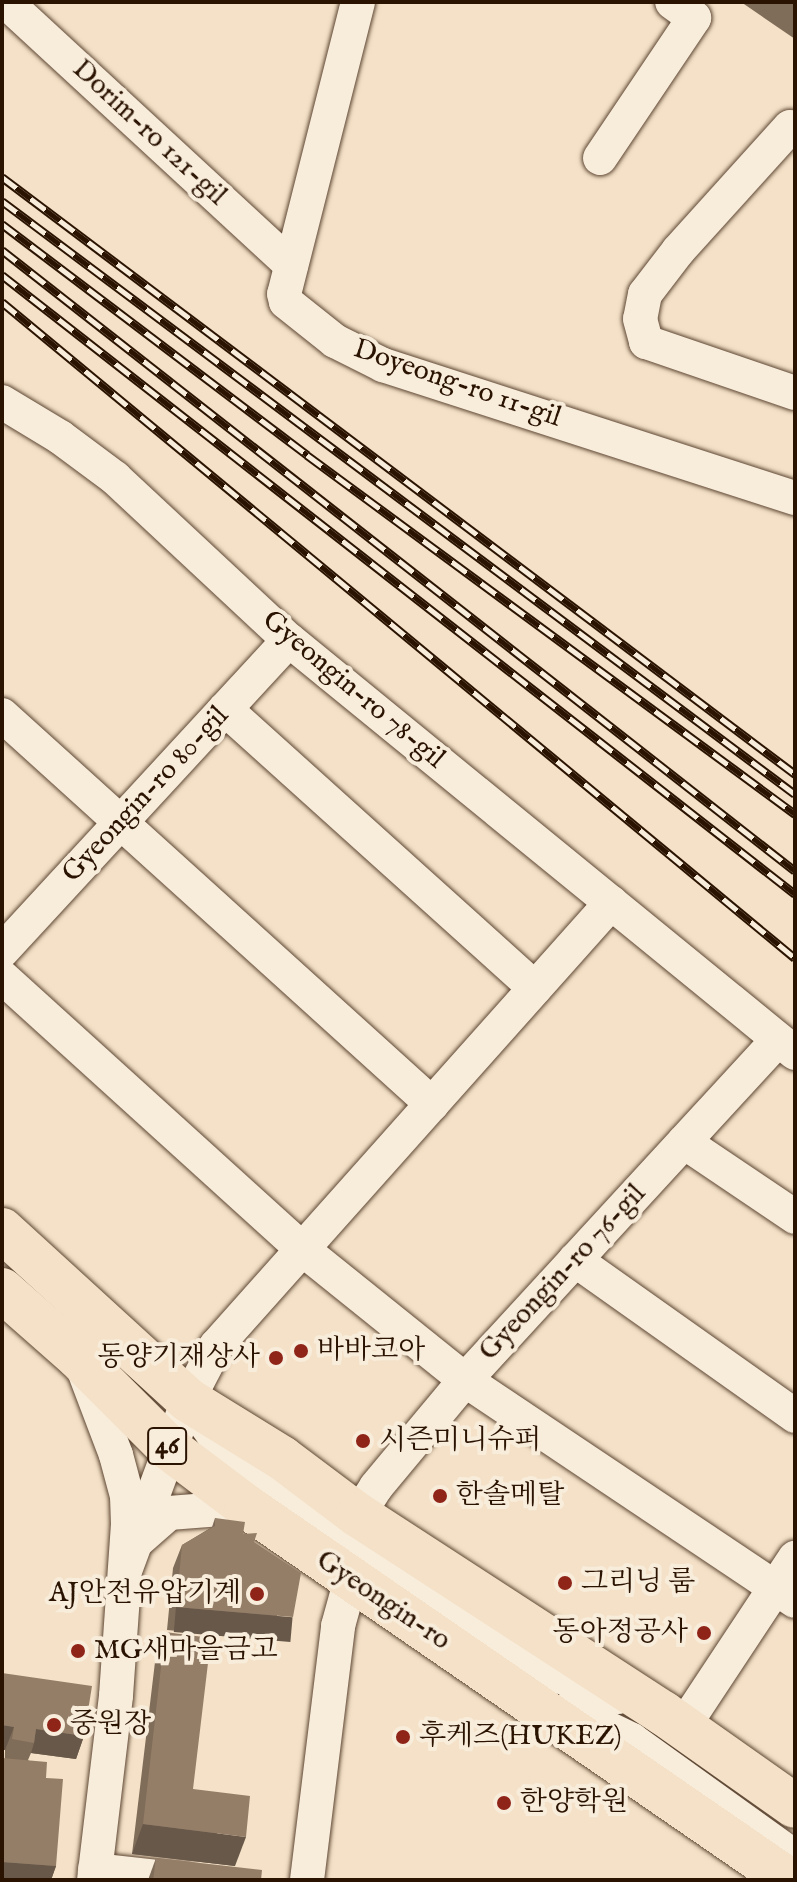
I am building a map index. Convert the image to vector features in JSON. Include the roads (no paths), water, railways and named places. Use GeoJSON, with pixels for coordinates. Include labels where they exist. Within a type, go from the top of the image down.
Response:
{"type":"FeatureCollection","features":[{"type":"Feature","properties":{"kind":"main road","name":"Gyeongin-ro"},"geometry":{"type":"LineString","coordinates":[[2,1230],[188,1400],[282,1458],[358,1515],[673,1720],[795,1806]]}},
{"type":"Feature","properties":{"kind":"main road","name":"Gyeongin-ro"},"geometry":{"type":"LineString","coordinates":[[2,1290],[78,1357],[170,1449],[247,1507],[789,1880]]}},
{"type":"Feature","properties":{"kind":"street","name":"Dorim-ro 121-gil"},"geometry":{"type":"LineString","coordinates":[[6,2],[291,265]]}},
{"type":"Feature","properties":{"kind":"street","name":"Doyeong-ro 11-gil"},"geometry":{"type":"LineString","coordinates":[[358,2],[284,294],[286,302],[335,341],[383,365],[795,498]]}},
{"type":"Feature","properties":{"kind":"street"},"geometry":{"type":"LineString","coordinates":[[600,158],[694,18],[672,2]]}},
{"type":"Feature","properties":{"kind":"street"},"geometry":{"type":"LineString","coordinates":[[795,131],[790,127],[678,251],[645,294],[640,319],[646,342],[795,393]]}},
{"type":"Feature","properties":{"kind":"street","name":"Gyeongin-ro 78-gil"},"geometry":{"type":"LineString","coordinates":[[4,406],[60,437],[115,478],[289,640],[787,1046]]}},
{"type":"Feature","properties":{"kind":"street","name":"Gyeongin-ro 80-gil"},"geometry":{"type":"LineString","coordinates":[[2,951],[289,640]]}},
{"type":"Feature","properties":{"kind":"street"},"geometry":{"type":"LineString","coordinates":[[225,709],[535,988]]}},
{"type":"Feature","properties":{"kind":"street"},"geometry":{"type":"LineString","coordinates":[[2,715],[432,1104]]}},
{"type":"Feature","properties":{"kind":"street"},"geometry":{"type":"LineString","coordinates":[[126,1568],[188,1400],[216,1346],[611,903]]}},
{"type":"Feature","properties":{"kind":"street"},"geometry":{"type":"LineString","coordinates":[[2,977],[302,1249],[465,1380],[785,1595]]}},
{"type":"Feature","properties":{"kind":"street","name":"Gyeongin-ro 76-gil"},"geometry":{"type":"LineString","coordinates":[[358,1515],[376,1487],[465,1380],[684,1142],[787,1046]]}},
{"type":"Feature","properties":{"kind":"street"},"geometry":{"type":"LineString","coordinates":[[684,1142],[795,1217]]}},
{"type":"Feature","properties":{"kind":"street"},"geometry":{"type":"LineString","coordinates":[[575,1260],[795,1416]]}},
{"type":"Feature","properties":{"kind":"street"},"geometry":{"type":"LineString","coordinates":[[78,1357],[93,1390],[127,1496],[126,1568],[116,1696],[95,1875],[185,1880]]}},
{"type":"Feature","properties":{"kind":"street"},"geometry":{"type":"LineString","coordinates":[[188,1400],[231,1460],[524,1664],[673,1720],[785,1595],[795,1558]]}},
{"type":"Feature","properties":{"kind":"street"},"geometry":{"type":"LineString","coordinates":[[126,1568],[136,1542],[169,1513],[247,1507]]}},
{"type":"Feature","properties":{"kind":"street"},"geometry":{"type":"LineString","coordinates":[[307,1880],[338,1626],[351,1579]]}},
{"type":"Feature","properties":{"kind":"street"},"geometry":{"type":"LineString","coordinates":[[478,1666],[632,1740],[795,1857]]}},
{"type":"Feature","properties":{"kind":"street"},"geometry":{"type":"LineString","coordinates":[[81,1692],[116,1696]]}},
{"type":"Feature","properties":{"kind":"railway"},"geometry":{"type":"LineString","coordinates":[[2,177],[795,774]]}},
{"type":"Feature","properties":{"kind":"railway"},"geometry":{"type":"LineString","coordinates":[[2,201],[795,794]]}},
{"type":"Feature","properties":{"kind":"railway"},"geometry":{"type":"LineString","coordinates":[[2,224],[307,455],[795,814]]}},
{"type":"Feature","properties":{"kind":"railway"},"geometry":{"type":"LineString","coordinates":[[2,250],[795,871]]}},
{"type":"Feature","properties":{"kind":"railway"},"geometry":{"type":"LineString","coordinates":[[2,275],[795,894]]}},
{"type":"Feature","properties":{"kind":"railway"},"geometry":{"type":"LineString","coordinates":[[2,302],[795,958]]}},
{"type":"Feature","properties":{"kind":"place","name":"바바코아"},"geometry":{"type":"Point","coordinates":[301,1351]}},
{"type":"Feature","properties":{"kind":"place","name":"동양기재상사"},"geometry":{"type":"Point","coordinates":[276,1358]}},
{"type":"Feature","properties":{"kind":"place","name":"시즌미니슈퍼"},"geometry":{"type":"Point","coordinates":[363,1441]}},
{"type":"Feature","properties":{"kind":"place","name":"한솔메탈"},"geometry":{"type":"Point","coordinates":[440,1496]}},
{"type":"Feature","properties":{"kind":"place","name":"그리닝 룸"},"geometry":{"type":"Point","coordinates":[565,1583]}},
{"type":"Feature","properties":{"kind":"place","name":"AJ안전유압기계"},"geometry":{"type":"Point","coordinates":[257,1594]}},
{"type":"Feature","properties":{"kind":"place","name":"동아정공사"},"geometry":{"type":"Point","coordinates":[704,1633]}},
{"type":"Feature","properties":{"kind":"place","name":"MG새마을금고"},"geometry":{"type":"Point","coordinates":[78,1651]}},
{"type":"Feature","properties":{"kind":"place","name":"중원장"},"geometry":{"type":"Point","coordinates":[54,1725]}},
{"type":"Feature","properties":{"kind":"place","name":"후케즈(HUKEZ)"},"geometry":{"type":"Point","coordinates":[403,1737]}},
{"type":"Feature","properties":{"kind":"place","name":"한양학원"},"geometry":{"type":"Point","coordinates":[504,1803]}}]}
